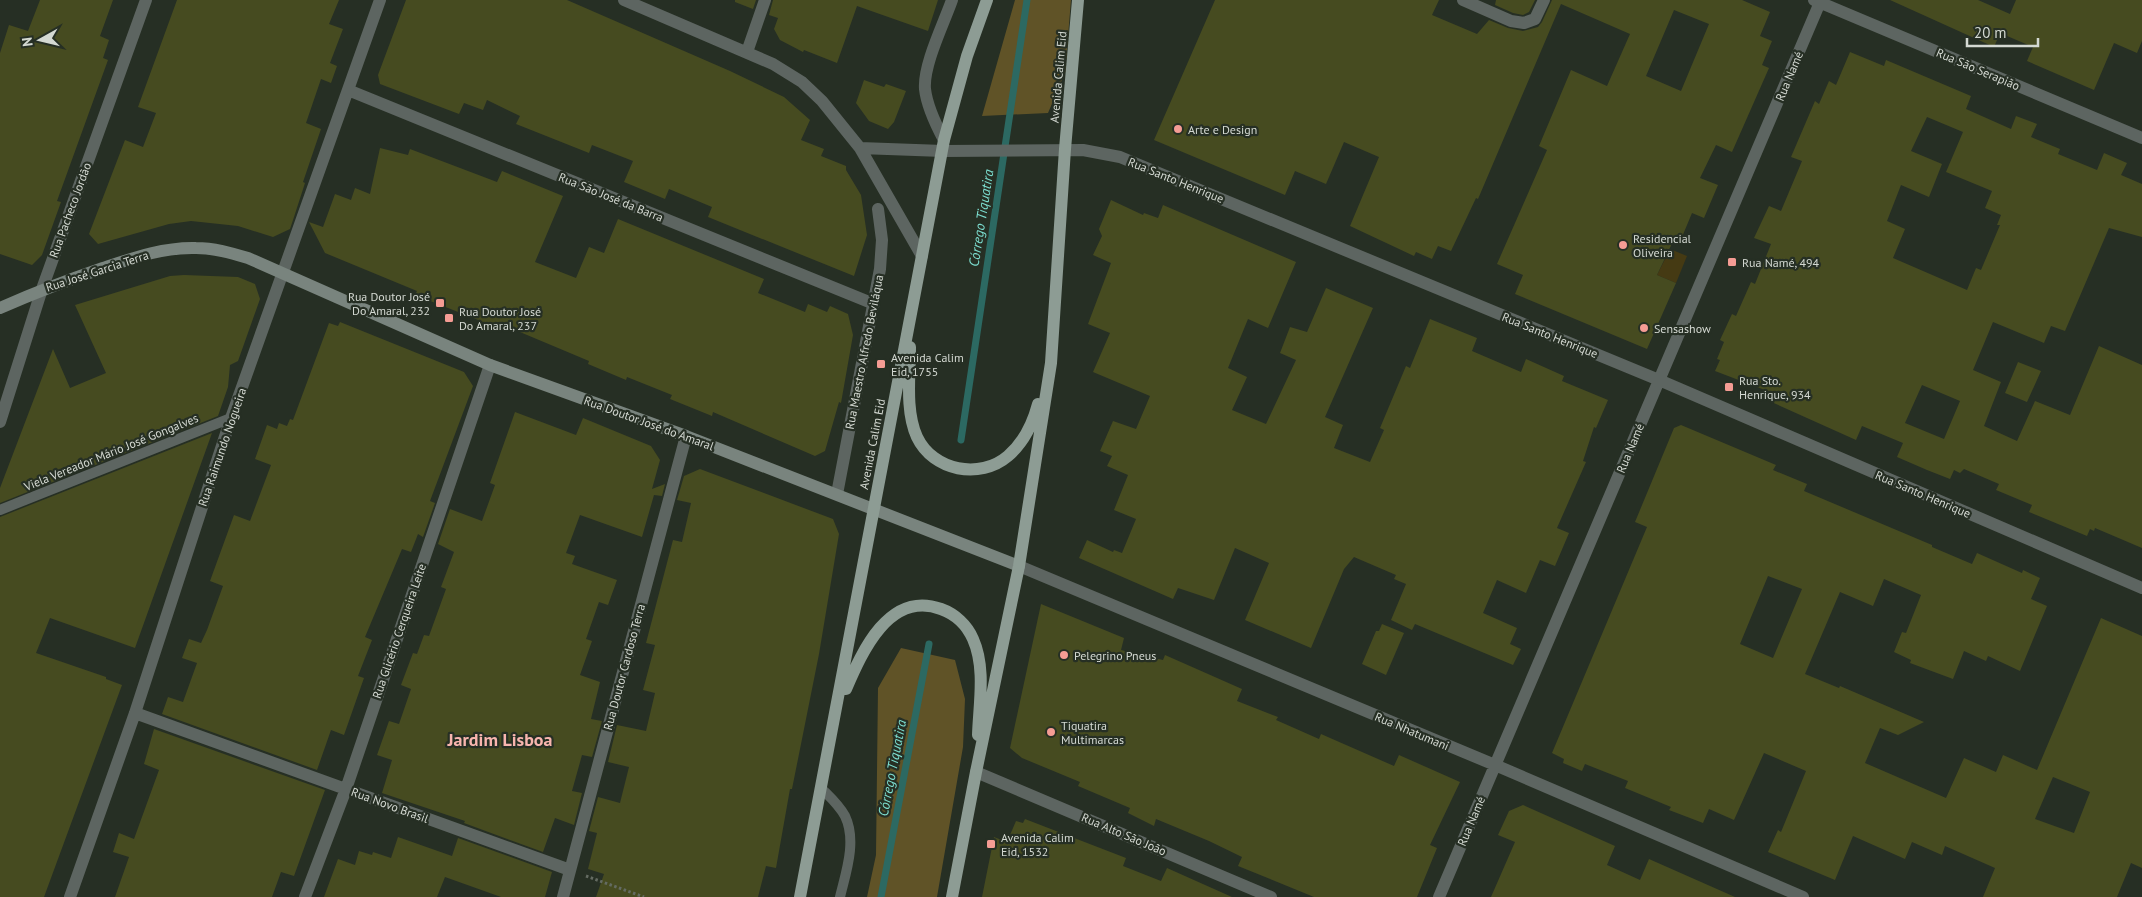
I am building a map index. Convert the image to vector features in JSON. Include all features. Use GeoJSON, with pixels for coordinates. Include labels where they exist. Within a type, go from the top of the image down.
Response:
{"type":"FeatureCollection","features":[{"type":"Feature","properties":{"kind":"main road","name":"Avenida Calim Eid"},"geometry":{"type":"LineString","coordinates":[[800,897],[838,708],[873,509],[944,146],[968,56],[987,0]]}},
{"type":"Feature","properties":{"kind":"main road","name":"Avenida Calim Eid"},"geometry":{"type":"LineString","coordinates":[[952,897],[1019,566],[1050,362],[1078,0]]}},
{"type":"Feature","properties":{"kind":"main road"},"geometry":{"type":"LineString","coordinates":[[910,317],[910,408],[913,426],[920,444],[932,456],[956,469],[974,470],[992,466],[1007,457],[1014,450],[1031,422],[1050,362]]}},
{"type":"Feature","properties":{"kind":"main road"},"geometry":{"type":"LineString","coordinates":[[838,708],[863,652],[883,624],[899,613],[916,606],[943,610],[959,619],[969,632],[979,661],[976,772]]}},
{"type":"Feature","properties":{"kind":"street","name":"Rua Pacheco Jordão"},"geometry":{"type":"LineString","coordinates":[[0,422],[42,289],[146,0]]}},
{"type":"Feature","properties":{"kind":"street","name":"Rua Raimundo Nogueira"},"geometry":{"type":"LineString","coordinates":[[70,897],[135,713],[231,418],[380,0]]}},
{"type":"Feature","properties":{"kind":"street"},"geometry":{"type":"LineString","coordinates":[[624,0],[747,52],[773,64],[802,82],[822,102],[860,148],[922,256]]}},
{"type":"Feature","properties":{"kind":"street"},"geometry":{"type":"LineString","coordinates":[[747,52],[765,0]]}},
{"type":"Feature","properties":{"kind":"street"},"geometry":{"type":"LineString","coordinates":[[860,148],[944,146],[930,107],[925,81],[928,67],[952,0]]}},
{"type":"Feature","properties":{"kind":"street"},"geometry":{"type":"LineString","coordinates":[[1463,0],[1511,21],[1524,23],[1535,19],[1544,0]]}},
{"type":"Feature","properties":{"kind":"street","name":"Rua São Serapião"},"geometry":{"type":"LineString","coordinates":[[1818,1],[2142,138]]}},
{"type":"Feature","properties":{"kind":"street","name":"Rua Namé"},"geometry":{"type":"LineString","coordinates":[[1439,897],[1818,1]]}},
{"type":"Feature","properties":{"kind":"street","name":"Rua São José da Barra"},"geometry":{"type":"LineString","coordinates":[[348,90],[874,304]]}},
{"type":"Feature","properties":{"kind":"street","name":"Rua Santo Henrique"},"geometry":{"type":"LineString","coordinates":[[944,146],[982,150],[1083,150],[1120,156],[1659,380],[2142,588]]}},
{"type":"Feature","properties":{"kind":"street","name":"Rua Maestro Alfredo Beviláqua"},"geometry":{"type":"LineString","coordinates":[[838,494],[880,269],[882,240],[878,209]]}},
{"type":"Feature","properties":{"kind":"street","name":"Rua José Garcia Terra"},"geometry":{"type":"LineString","coordinates":[[0,308],[42,289],[139,256],[173,249],[220,250],[248,258],[282,274]]}},
{"type":"Feature","properties":{"kind":"street","name":"Rua Doutor José do Amaral"},"geometry":{"type":"LineString","coordinates":[[282,274],[490,364],[838,494],[1019,566]]}},
{"type":"Feature","properties":{"kind":"street","name":"Rua Glicério Cerqueira Leite"},"geometry":{"type":"LineString","coordinates":[[306,897],[346,789],[490,364]]}},
{"type":"Feature","properties":{"kind":"street","name":"Rua Doutor Cardoso Terra"},"geometry":{"type":"LineString","coordinates":[[563,897],[686,436]]}},
{"type":"Feature","properties":{"kind":"street","name":"Rua Nhatumani"},"geometry":{"type":"LineString","coordinates":[[1019,566],[1803,897]]}},
{"type":"Feature","properties":{"kind":"street","name":"Rua Novo Brasil"},"geometry":{"type":"LineString","coordinates":[[135,713],[570,870]]}},
{"type":"Feature","properties":{"kind":"street","name":"Rua Alto São João"},"geometry":{"type":"LineString","coordinates":[[976,772],[1271,897]]}},
{"type":"Feature","properties":{"kind":"lane","name":"Viela Vereador Mário José Gongalves"},"geometry":{"type":"LineString","coordinates":[[0,510],[231,418]]}},
{"type":"Feature","properties":{"kind":"lane"},"geometry":{"type":"LineString","coordinates":[[822,789],[838,806],[848,825],[850,840],[848,868],[840,897]]}},
{"type":"Feature","properties":{"kind":"path"},"geometry":{"type":"LineString","coordinates":[[570,870],[644,897]]}},
{"type":"Feature","properties":{"kind":"shaded area"},"geometry":{"type":"Polygon","coordinates":[[[1015,0],[1071,0],[1065,73],[1048,113],[982,116],[1015,0]]]}},
{"type":"Feature","properties":{"kind":"shaded area"},"geometry":{"type":"Polygon","coordinates":[[[1670,249],[1687,256],[1676,283],[1657,275],[1670,249]]]}},
{"type":"Feature","properties":{"kind":"shaded area"},"geometry":{"type":"Polygon","coordinates":[[[901,648],[955,660],[965,699],[963,747],[937,897],[867,897],[876,855],[878,688],[901,648]]]}},
{"type":"Feature","properties":{"kind":"building"},"geometry":{"type":"Polygon","coordinates":[[[40,0],[113,0],[100,36],[109,40],[103,58],[108,60],[57,201],[61,202],[42,255],[32,265],[0,254],[0,53],[9,25],[28,31],[40,0]]]}},
{"type":"Feature","properties":{"kind":"building"},"geometry":{"type":"Polygon","coordinates":[[[177,0],[339,0],[329,24],[343,29],[330,63],[337,66],[331,83],[321,79],[306,123],[321,129],[303,182],[305,183],[294,217],[290,229],[273,237],[238,226],[191,221],[169,224],[98,244],[89,234],[125,140],[143,147],[156,113],[138,107],[177,0]]]}},
{"type":"Feature","properties":{"kind":"building"},"geometry":{"type":"Polygon","coordinates":[[[406,0],[567,0],[730,71],[784,97],[810,120],[801,140],[824,149],[821,156],[846,166],[846,170],[861,195],[867,235],[854,276],[708,217],[712,207],[669,189],[665,199],[624,182],[633,161],[592,145],[589,153],[516,124],[520,116],[487,100],[483,110],[464,103],[459,114],[380,84],[378,75],[406,0]]]}},
{"type":"Feature","properties":{"kind":"building"},"geometry":{"type":"Polygon","coordinates":[[[735,0],[756,0],[753,9],[735,2],[735,0]]]}},
{"type":"Feature","properties":{"kind":"building"},"geometry":{"type":"Polygon","coordinates":[[[773,0],[938,0],[928,31],[857,6],[837,63],[804,50],[803,52],[780,40],[774,29],[778,18],[769,15],[773,0]]]}},
{"type":"Feature","properties":{"kind":"building"},"geometry":{"type":"Polygon","coordinates":[[[1215,0],[1439,0],[1432,15],[1477,34],[1489,20],[1508,28],[1523,31],[1538,27],[1552,0],[1742,0],[1770,12],[1760,36],[1772,41],[1762,65],[1769,68],[1732,152],[1716,145],[1700,178],[1718,185],[1704,218],[1692,213],[1682,237],[1676,235],[1657,275],[1676,283],[1647,349],[1515,294],[1523,275],[1497,264],[1547,150],[1539,146],[1571,70],[1607,86],[1630,34],[1561,4],[1478,199],[1476,198],[1451,251],[1438,246],[1432,259],[1416,252],[1414,256],[1350,226],[1379,157],[1344,142],[1326,184],[1295,171],[1285,195],[1154,140],[1215,0]],[[1674,10],[1646,76],[1681,91],[1709,24],[1674,10]]]}},
{"type":"Feature","properties":{"kind":"building"},"geometry":{"type":"Polygon","coordinates":[[[1496,0],[1535,0],[1529,12],[1523,15],[1495,5],[1496,0]]]}},
{"type":"Feature","properties":{"kind":"building"},"geometry":{"type":"Polygon","coordinates":[[[1890,0],[1978,0],[2010,14],[2016,0],[2142,0],[2142,41],[2137,53],[2114,43],[2094,90],[2027,61],[2033,47],[2000,33],[1994,47],[1890,0]]]}},
{"type":"Feature","properties":{"kind":"building"},"geometry":{"type":"Polygon","coordinates":[[[1850,52],[1884,66],[1886,60],[1971,96],[1966,109],[2011,129],[2016,116],[2037,124],[2031,137],[2060,149],[2058,154],[2097,170],[2104,153],[2127,163],[2121,175],[2142,184],[2142,237],[2109,228],[2065,331],[2051,326],[2044,343],[1993,322],[1973,370],[2001,382],[1984,426],[2017,441],[2035,401],[2070,415],[2099,346],[2142,365],[2142,548],[2095,528],[2094,531],[2090,529],[2087,536],[2029,512],[2032,505],[1996,490],[1999,484],[1964,469],[1960,473],[1954,470],[1950,479],[1927,470],[1897,457],[1903,443],[1862,426],[1856,440],[1767,400],[1770,392],[1715,371],[1720,360],[1717,359],[1724,342],[1720,340],[1732,314],[1736,316],[1751,282],[1755,284],[1771,244],[1754,238],[1769,206],[1781,211],[1802,161],[1791,157],[1815,101],[1819,104],[1829,81],[1836,85],[1850,52]],[[1927,117],[1911,151],[1942,164],[1929,197],[1901,185],[1887,221],[1905,229],[1893,258],[1967,290],[1976,268],[1981,270],[2000,225],[1997,225],[2001,215],[1985,208],[1992,191],[1946,172],[1963,132],[1927,117]],[[1922,385],[1905,423],[1944,439],[1960,401],[1922,385]]]}},
{"type":"Feature","properties":{"kind":"building"},"geometry":{"type":"Polygon","coordinates":[[[864,80],[884,87],[886,84],[906,91],[894,122],[888,129],[869,121],[856,103],[864,80]]]}},
{"type":"Feature","properties":{"kind":"building"},"geometry":{"type":"Polygon","coordinates":[[[380,148],[408,155],[410,149],[497,182],[502,171],[563,196],[535,262],[576,278],[589,247],[604,253],[618,219],[764,279],[758,293],[805,312],[808,304],[827,312],[830,306],[848,314],[853,335],[841,403],[839,402],[825,451],[815,456],[713,412],[712,416],[670,399],[672,395],[627,377],[626,380],[588,364],[589,361],[508,327],[506,331],[415,295],[417,291],[325,253],[309,222],[323,227],[335,194],[351,200],[355,188],[370,194],[380,148]]]}},
{"type":"Feature","properties":{"kind":"building"},"geometry":{"type":"Polygon","coordinates":[[[1111,200],[1143,215],[1144,213],[1158,218],[1163,205],[1296,262],[1268,328],[1248,319],[1228,368],[1247,377],[1232,410],[1266,424],[1296,360],[1280,353],[1290,327],[1307,332],[1326,288],[1373,308],[1325,417],[1343,425],[1334,448],[1370,462],[1384,430],[1380,428],[1406,366],[1410,368],[1430,319],[1477,338],[1472,351],[1521,372],[1526,359],[1564,376],[1562,381],[1608,400],[1596,428],[1594,427],[1583,461],[1586,462],[1557,528],[1569,533],[1555,566],[1540,560],[1526,593],[1497,580],[1483,613],[1517,628],[1510,644],[1521,649],[1513,665],[1415,624],[1412,630],[1391,620],[1406,584],[1394,579],[1396,575],[1354,557],[1344,569],[1311,648],[1245,620],[1269,563],[1235,548],[1214,600],[1178,588],[1173,599],[1079,558],[1087,540],[1113,552],[1114,550],[1122,553],[1136,519],[1114,510],[1128,475],[1107,466],[1112,456],[1100,451],[1113,421],[1136,429],[1150,396],[1093,372],[1110,333],[1088,324],[1111,263],[1093,255],[1102,236],[1099,229],[1111,200]]]}},
{"type":"Feature","properties":{"kind":"building"},"geometry":{"type":"Polygon","coordinates":[[[170,276],[238,277],[255,284],[260,299],[238,361],[230,365],[228,387],[218,416],[0,503],[0,488],[53,349],[70,388],[106,373],[75,305],[170,276]]]}},
{"type":"Feature","properties":{"kind":"building"},"geometry":{"type":"Polygon","coordinates":[[[340,322],[464,372],[473,386],[430,501],[435,503],[423,537],[418,534],[411,552],[402,549],[365,637],[372,640],[358,676],[364,678],[344,735],[331,730],[317,770],[162,714],[168,697],[183,702],[197,663],[182,658],[189,639],[201,643],[223,586],[210,581],[234,515],[250,521],[271,465],[255,459],[267,425],[277,429],[279,423],[287,426],[290,419],[293,420],[329,323],[338,326],[340,322]]]}},
{"type":"Feature","properties":{"kind":"building"},"geometry":{"type":"Polygon","coordinates":[[[2018,362],[2041,371],[2027,402],[2005,393],[2018,362]]]}},
{"type":"Feature","properties":{"kind":"building"},"geometry":{"type":"Polygon","coordinates":[[[515,412],[576,435],[583,418],[651,446],[660,460],[652,489],[665,484],[662,496],[654,495],[642,537],[580,515],[566,553],[575,556],[572,564],[617,580],[608,605],[599,602],[586,639],[592,641],[580,675],[600,682],[591,719],[602,721],[592,757],[582,755],[572,791],[582,793],[574,825],[555,818],[543,852],[464,823],[465,821],[382,793],[392,760],[377,755],[389,721],[399,724],[411,689],[401,685],[413,653],[417,654],[424,635],[429,636],[446,589],[441,587],[454,552],[438,544],[450,509],[482,521],[495,485],[490,483],[515,412]]]}},
{"type":"Feature","properties":{"kind":"building"},"geometry":{"type":"Polygon","coordinates":[[[1681,425],[1776,465],[1773,470],[1807,484],[1804,491],[1972,564],[1977,553],[2022,573],[2023,570],[2040,578],[2031,599],[2047,606],[2020,671],[1988,656],[1986,661],[1964,651],[1953,679],[1910,663],[1911,660],[1894,652],[1902,632],[1906,633],[1921,595],[1884,579],[1873,606],[1840,592],[1805,674],[1839,688],[1840,686],[1924,722],[1898,735],[1880,728],[1865,763],[1946,798],[1964,758],[1996,772],[2003,755],[2037,770],[2101,618],[2142,636],[2142,868],[2131,863],[2117,897],[1983,897],[1995,868],[1945,846],[1942,855],[1912,842],[1905,859],[1853,836],[1835,880],[1768,852],[1778,830],[1781,832],[1806,771],[1764,753],[1734,820],[1709,809],[1703,823],[1669,810],[1671,807],[1625,788],[1628,781],[1585,764],[1582,771],[1563,763],[1564,759],[1552,753],[1647,527],[1635,522],[1674,428],[1681,425]],[[1768,576],[1740,644],[1773,658],[1802,589],[1768,576]],[[2053,777],[2035,819],[2074,833],[2090,792],[2053,777]]]}},
{"type":"Feature","properties":{"kind":"building"},"geometry":{"type":"Polygon","coordinates":[[[212,433],[135,648],[50,618],[36,653],[106,677],[106,679],[122,685],[44,897],[0,897],[0,517],[212,433]]]}},
{"type":"Feature","properties":{"kind":"building"},"geometry":{"type":"Polygon","coordinates":[[[700,469],[833,519],[839,534],[819,654],[792,789],[790,789],[776,868],[766,866],[758,897],[596,897],[604,874],[588,869],[597,833],[589,831],[598,797],[620,803],[629,767],[608,762],[617,725],[646,731],[655,693],[643,690],[655,645],[646,643],[673,540],[682,542],[691,503],[677,500],[684,476],[700,469]]]}},
{"type":"Feature","properties":{"kind":"building"},"geometry":{"type":"Polygon","coordinates":[[[1041,604],[1124,638],[1121,650],[1163,660],[1165,655],[1242,689],[1237,701],[1278,717],[1276,720],[1319,739],[1321,734],[1394,766],[1399,755],[1460,782],[1430,845],[1437,848],[1417,897],[1314,897],[1238,866],[1242,857],[1209,841],[1156,819],[1154,826],[1128,813],[1130,808],[1078,786],[1080,782],[1022,758],[1010,748],[1041,604]]]}},
{"type":"Feature","properties":{"kind":"building"},"geometry":{"type":"Polygon","coordinates":[[[1382,624],[1404,633],[1386,675],[1362,664],[1376,631],[1379,631],[1382,624]]]}},
{"type":"Feature","properties":{"kind":"building"},"geometry":{"type":"Polygon","coordinates":[[[154,729],[325,790],[294,876],[281,872],[272,897],[115,897],[129,857],[113,852],[119,833],[134,839],[159,770],[144,764],[154,729]]]}},
{"type":"Feature","properties":{"kind":"building"},"geometry":{"type":"Polygon","coordinates":[[[1523,805],[1615,846],[1607,865],[1640,880],[1649,859],[1735,897],[1491,897],[1515,842],[1498,835],[1509,811],[1523,805]]]}},
{"type":"Feature","properties":{"kind":"building"},"geometry":{"type":"Polygon","coordinates":[[[1025,819],[1126,858],[1123,866],[1161,881],[1167,868],[1232,897],[982,897],[994,837],[1007,842],[1016,821],[1023,823],[1025,819]]]}},
{"type":"Feature","properties":{"kind":"building"},"geometry":{"type":"Polygon","coordinates":[[[398,837],[452,856],[458,838],[552,872],[545,897],[501,897],[445,877],[437,897],[324,897],[338,859],[355,865],[359,851],[372,855],[373,852],[391,858],[398,837]]]}},
{"type":"Feature","properties":{"kind":"waterway","name":"Córrego Tiquatira"},"geometry":{"type":"LineString","coordinates":[[961,440],[1027,0]]}},
{"type":"Feature","properties":{"kind":"waterway","name":"Córrego Tiquatira"},"geometry":{"type":"LineString","coordinates":[[881,897],[929,644]]}},
{"type":"Feature","properties":{"kind":"place","name":"Arte e Design"},"geometry":{"type":"Point","coordinates":[1178,129]}},
{"type":"Feature","properties":{"kind":"place","name":"Residencial Oliveira"},"geometry":{"type":"Point","coordinates":[1623,245]}},
{"type":"Feature","properties":{"kind":"place","name":"Rua Namé, 494"},"geometry":{"type":"Point","coordinates":[1732,262]}},
{"type":"Feature","properties":{"kind":"place","name":"Rua Doutor José Do Amaral, 232"},"geometry":{"type":"Point","coordinates":[440,303]}},
{"type":"Feature","properties":{"kind":"place","name":"Rua Doutor José Do Amaral, 237"},"geometry":{"type":"Point","coordinates":[449,318]}},
{"type":"Feature","properties":{"kind":"place","name":"Sensashow"},"geometry":{"type":"Point","coordinates":[1644,328]}},
{"type":"Feature","properties":{"kind":"place","name":"Avenida Calim Eid, 1755"},"geometry":{"type":"Point","coordinates":[881,364]}},
{"type":"Feature","properties":{"kind":"place","name":"Rua Sto. Henrique, 934"},"geometry":{"type":"Point","coordinates":[1729,387]}},
{"type":"Feature","properties":{"kind":"place","name":"Pelegrino Pneus"},"geometry":{"type":"Point","coordinates":[1064,655]}},
{"type":"Feature","properties":{"kind":"place","name":"Tiquatira Multimarcas"},"geometry":{"type":"Point","coordinates":[1051,732]}},
{"type":"Feature","properties":{"kind":"place","name":"Avenida Calim Eid, 1532"},"geometry":{"type":"Point","coordinates":[991,844]}},
{"type":"Feature","properties":{"kind":"district","name":"Jardim Lisboa"},"geometry":{"type":"Point","coordinates":[500,739]}}]}
